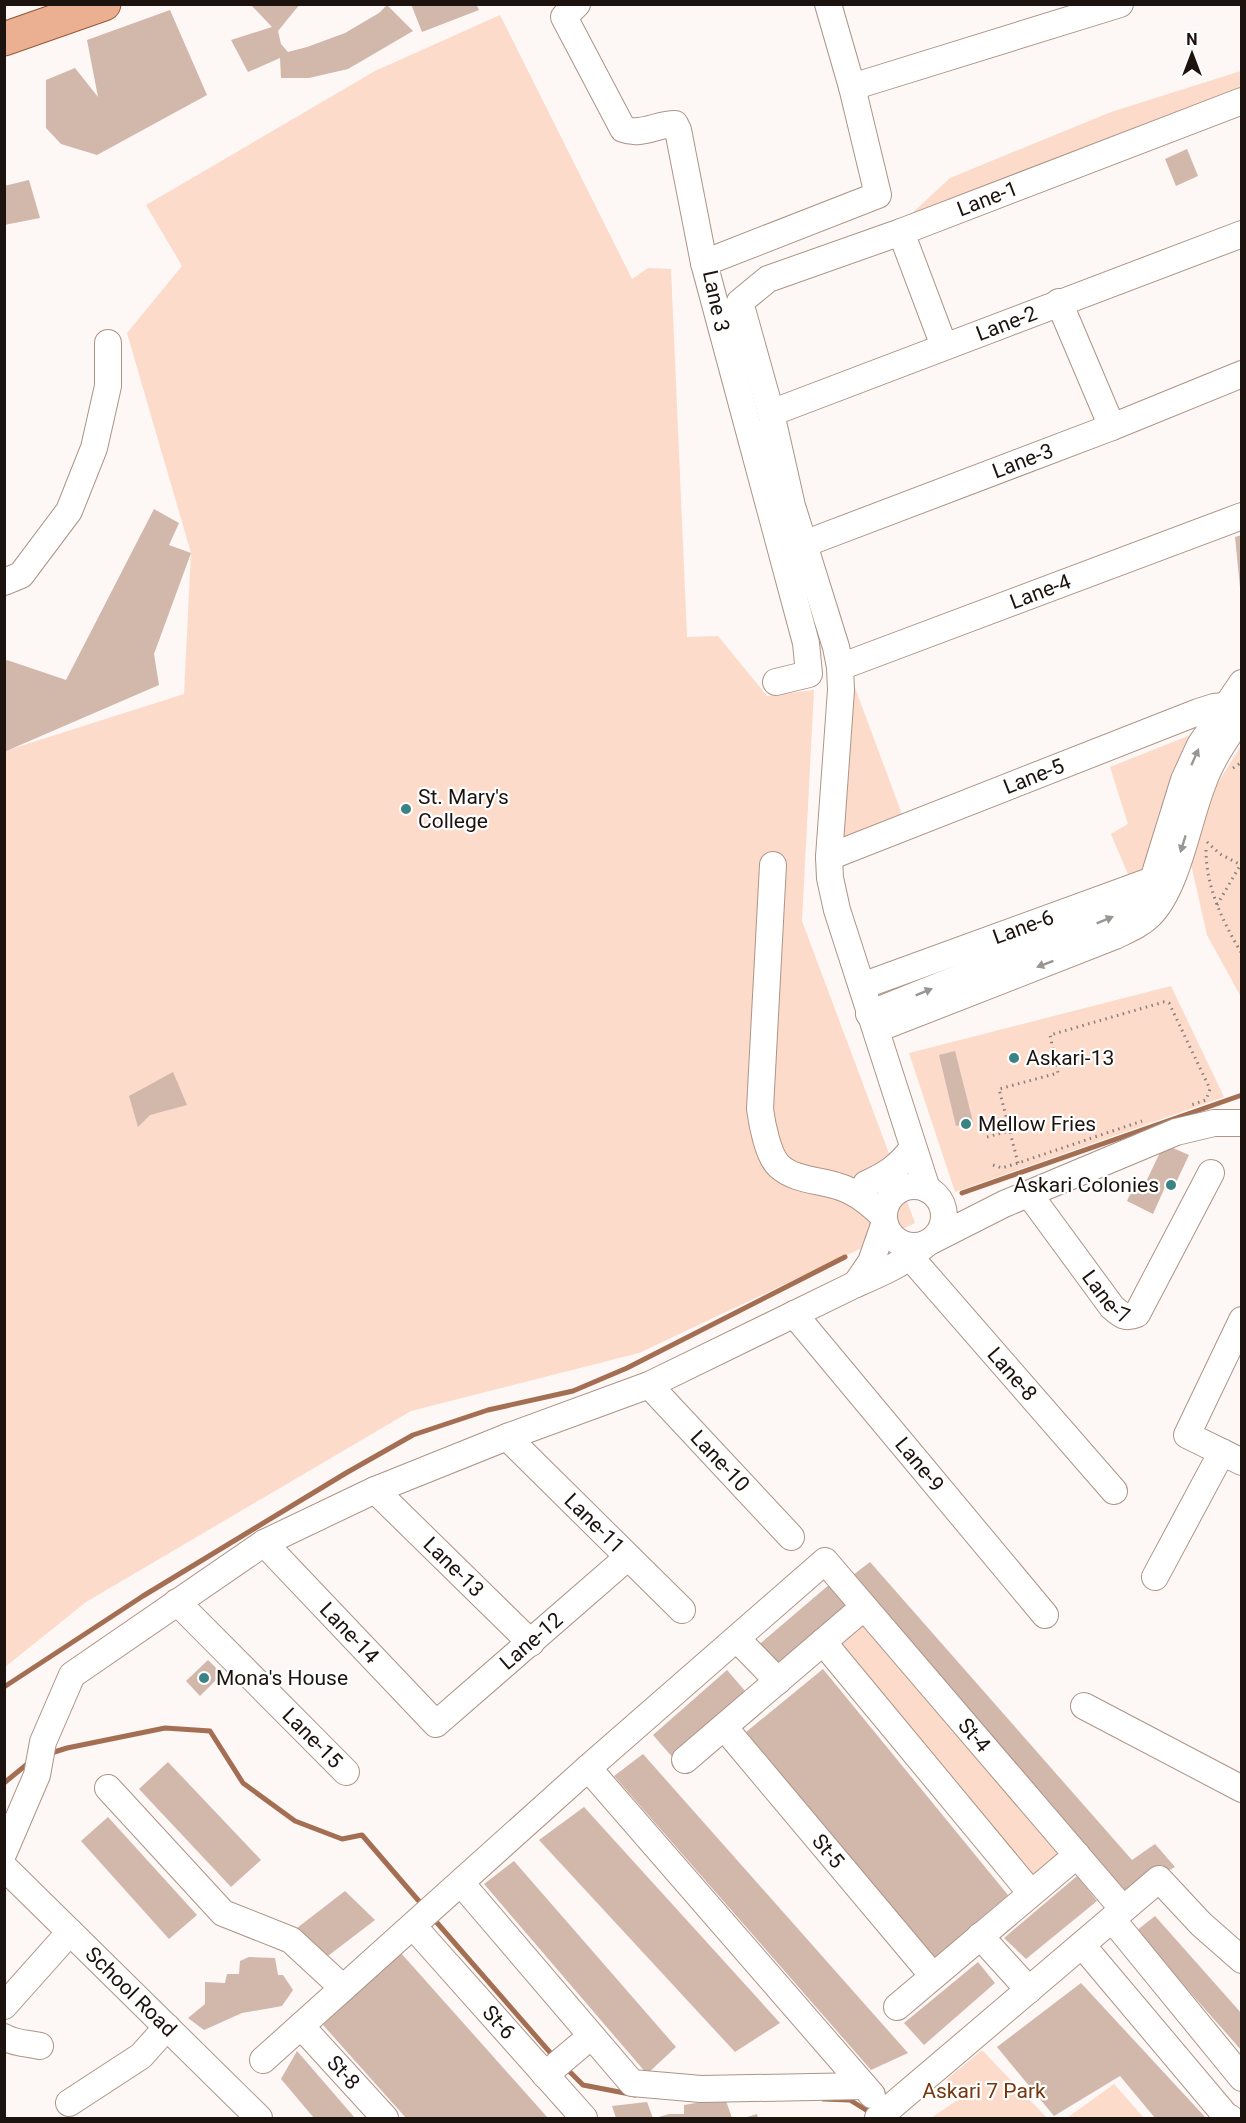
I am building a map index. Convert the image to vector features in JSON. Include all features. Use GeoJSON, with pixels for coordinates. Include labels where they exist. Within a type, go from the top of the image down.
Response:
{"type":"FeatureCollection","features":[{"type":"Feature","properties":{"kind":"main road"},"geometry":{"type":"LineString","coordinates":[[4,39],[104,4]]}},
{"type":"Feature","properties":{"kind":"street"},"geometry":{"type":"LineString","coordinates":[[577,4],[564,17],[623,129],[630,132],[643,131],[675,124],[678,130],[704,263]]}},
{"type":"Feature","properties":{"kind":"street","name":"Lane 3"},"geometry":{"type":"LineString","coordinates":[[776,682],[809,674],[806,643],[704,263],[878,195],[852,87],[828,4]]}},
{"type":"Feature","properties":{"kind":"street"},"geometry":{"type":"LineString","coordinates":[[852,87],[1120,4]]}},
{"type":"Feature","properties":{"kind":"street","name":"Lane-1"},"geometry":{"type":"LineString","coordinates":[[771,413],[740,302],[768,279],[901,232],[1242,101]]}},
{"type":"Feature","properties":{"kind":"street"},"geometry":{"type":"LineString","coordinates":[[901,232],[944,346]]}},
{"type":"Feature","properties":{"kind":"street","name":"Lane-2"},"geometry":{"type":"LineString","coordinates":[[771,413],[1242,234]]}},
{"type":"Feature","properties":{"kind":"street"},"geometry":{"type":"LineString","coordinates":[[1059,302],[1112,427]]}},
{"type":"Feature","properties":{"kind":"street"},"geometry":{"type":"LineString","coordinates":[[4,582],[21,575],[69,511],[94,448],[108,386],[108,343]]}},
{"type":"Feature","properties":{"kind":"street","name":"Lane-3"},"geometry":{"type":"LineString","coordinates":[[804,544],[1112,427],[1242,374]]}},
{"type":"Feature","properties":{"kind":"street"},"geometry":{"type":"LineString","coordinates":[[771,413],[792,506],[836,647],[840,668],[841,690],[829,856],[831,878],[837,910],[913,1148],[914,1189]]}},
{"type":"Feature","properties":{"kind":"street","name":"Lane-4"},"geometry":{"type":"LineString","coordinates":[[840,668],[1242,516]]}},
{"type":"Feature","properties":{"kind":"street"},"geometry":{"type":"LineString","coordinates":[[872,1022],[1115,936],[1136,926],[1150,915],[1161,900],[1163,877],[1184,780],[1200,745],[1237,708],[1242,683]]}},
{"type":"Feature","properties":{"kind":"street","name":"Lane-5"},"geometry":{"type":"LineString","coordinates":[[829,856],[1198,712],[1237,708]]}},
{"type":"Feature","properties":{"kind":"street"},"geometry":{"type":"LineString","coordinates":[[773,865],[760,1109],[765,1136],[778,1166],[802,1178],[838,1186],[860,1196],[884,1220],[894,1239],[901,1244],[917,1246],[980,1206],[1004,1204],[1176,1132],[1214,1123],[1242,1124]]}},
{"type":"Feature","properties":{"kind":"street","name":"Lane-6"},"geometry":{"type":"LineString","coordinates":[[873,982],[1163,877]]}},
{"type":"Feature","properties":{"kind":"street"},"geometry":{"type":"LineString","coordinates":[[866,1184],[888,1174],[913,1148]]}},
{"type":"Feature","properties":{"kind":"street","name":"Lane-7"},"geometry":{"type":"LineString","coordinates":[[1029,1194],[1113,1307],[1123,1317],[1130,1317],[1137,1314],[1211,1173]]}},
{"type":"Feature","properties":{"kind":"street"},"geometry":{"type":"LineString","coordinates":[[4,1852],[37,1775],[42,1742],[72,1676],[264,1543],[375,1490],[507,1437],[649,1385],[888,1270],[929,1239],[940,1200],[914,1189],[866,1184],[838,1186]]}},
{"type":"Feature","properties":{"kind":"street"},"geometry":{"type":"LineString","coordinates":[[856,1284],[871,1262],[888,1200],[914,1189]]}},
{"type":"Feature","properties":{"kind":"street","name":"Lane-8"},"geometry":{"type":"LineString","coordinates":[[929,1239],[1114,1491]]}},
{"type":"Feature","properties":{"kind":"street","name":"Lane-9"},"geometry":{"type":"LineString","coordinates":[[794,1314],[1045,1615]]}},
{"type":"Feature","properties":{"kind":"street"},"geometry":{"type":"LineString","coordinates":[[1155,1577],[1232,1457],[1187,1435],[1242,1320]]}},
{"type":"Feature","properties":{"kind":"street","name":"Lane-10"},"geometry":{"type":"LineString","coordinates":[[649,1385],[791,1537]]}},
{"type":"Feature","properties":{"kind":"street","name":"Lane-11"},"geometry":{"type":"LineString","coordinates":[[507,1437],[682,1610]]}},
{"type":"Feature","properties":{"kind":"street","name":"Lane-13"},"geometry":{"type":"LineString","coordinates":[[375,1490],[531,1643]]}},
{"type":"Feature","properties":{"kind":"street","name":"Lane-14"},"geometry":{"type":"LineString","coordinates":[[264,1543],[436,1724]]}},
{"type":"Feature","properties":{"kind":"street","name":"Lane-12"},"geometry":{"type":"LineString","coordinates":[[436,1724],[628,1557]]}},
{"type":"Feature","properties":{"kind":"street","name":"St-4"},"geometry":{"type":"LineString","coordinates":[[737,1639],[825,1561],[1077,1855],[1118,1914],[1242,2078]]}},
{"type":"Feature","properties":{"kind":"street","name":"Lane-15"},"geometry":{"type":"LineString","coordinates":[[177,1602],[346,1772]]}},
{"type":"Feature","properties":{"kind":"street"},"geometry":{"type":"LineString","coordinates":[[685,1761],[864,1607]]}},
{"type":"Feature","properties":{"kind":"street"},"geometry":{"type":"LineString","coordinates":[[263,2060],[588,1768],[737,1639],[778,1681]]}},
{"type":"Feature","properties":{"kind":"street"},"geometry":{"type":"LineString","coordinates":[[823,1642],[1031,1893]]}},
{"type":"Feature","properties":{"kind":"street"},"geometry":{"type":"LineString","coordinates":[[1084,1706],[1242,1789]]}},
{"type":"Feature","properties":{"kind":"street","name":"St-5"},"geometry":{"type":"LineString","coordinates":[[724,1727],[933,1976]]}},
{"type":"Feature","properties":{"kind":"street"},"geometry":{"type":"LineString","coordinates":[[588,1768],[864,2086],[885,2116],[1159,1879],[1201,1924],[1242,1960]]}},
{"type":"Feature","properties":{"kind":"street"},"geometry":{"type":"LineString","coordinates":[[108,1788],[223,1913],[291,1940],[343,1988]]}},
{"type":"Feature","properties":{"kind":"street"},"geometry":{"type":"LineString","coordinates":[[897,2007],[1077,1855]]}},
{"type":"Feature","properties":{"kind":"street","name":"School Road"},"geometry":{"type":"LineString","coordinates":[[4,1867],[259,2118]]}},
{"type":"Feature","properties":{"kind":"street"},"geometry":{"type":"LineString","coordinates":[[461,1882],[632,2083],[701,2089],[864,2086]]}},
{"type":"Feature","properties":{"kind":"street","name":"St-6"},"geometry":{"type":"LineString","coordinates":[[413,1926],[584,2118]]}},
{"type":"Feature","properties":{"kind":"street"},"geometry":{"type":"LineString","coordinates":[[4,2006],[70,1932]]}},
{"type":"Feature","properties":{"kind":"street"},"geometry":{"type":"LineString","coordinates":[[980,1936],[1029,1990]]}},
{"type":"Feature","properties":{"kind":"street"},"geometry":{"type":"LineString","coordinates":[[1082,1945],[1230,2118]]}},
{"type":"Feature","properties":{"kind":"street","name":"St-8"},"geometry":{"type":"LineString","coordinates":[[301,2026],[385,2118]]}},
{"type":"Feature","properties":{"kind":"street"},"geometry":{"type":"LineString","coordinates":[[69,2103],[141,2056],[167,2027]]}},
{"type":"Feature","properties":{"kind":"street"},"geometry":{"type":"LineString","coordinates":[[545,2074],[591,2036]]}},
{"type":"Feature","properties":{"kind":"street"},"geometry":{"type":"LineString","coordinates":[[4,2037],[16,2043],[40,2046]]}},
{"type":"Feature","properties":{"kind":"path"},"geometry":{"type":"LineString","coordinates":[[1232,769],[1242,762]]}},
{"type":"Feature","properties":{"kind":"path"},"geometry":{"type":"LineString","coordinates":[[1217,905],[1241,864],[1220,854],[1206,840],[1206,871],[1217,905],[1224,923],[1242,954]]}},
{"type":"Feature","properties":{"kind":"path"},"geometry":{"type":"LineString","coordinates":[[1018,1164],[999,1089],[1058,1073],[1050,1035],[1164,1002],[1169,1004],[1210,1089],[1206,1100],[1184,1107]]}},
{"type":"Feature","properties":{"kind":"path"},"geometry":{"type":"LineString","coordinates":[[993,1165],[1002,1168],[1018,1164],[1151,1119]]}},
{"type":"Feature","properties":{"kind":"path"},"geometry":{"type":"LineString","coordinates":[[987,1137],[1009,1131]]}},
{"type":"Feature","properties":{"kind":"green space","name":"St. Mary's College"},"geometry":{"type":"Polygon","coordinates":[[[500,15],[632,279],[648,268],[671,269],[687,637],[718,636],[767,696],[814,690],[802,921],[915,1223],[639,1353],[411,1411],[86,1602],[5,1667],[5,751],[184,694],[191,553],[127,333],[182,266],[146,205],[375,71],[500,15]]]}},
{"type":"Feature","properties":{"kind":"green space"},"geometry":{"type":"Polygon","coordinates":[[[1241,71],[1241,95],[908,217],[950,178],[1111,112],[1241,71]]]}},
{"type":"Feature","properties":{"kind":"green space"},"geometry":{"type":"Polygon","coordinates":[[[854,685],[903,817],[843,841],[836,833],[854,685]]]}},
{"type":"Feature","properties":{"kind":"green space"},"geometry":{"type":"Polygon","coordinates":[[[1198,732],[1182,760],[1159,812],[1143,869],[1137,877],[1130,879],[1111,834],[1128,824],[1110,767],[1198,732]]]}},
{"type":"Feature","properties":{"kind":"green space"},"geometry":{"type":"Polygon","coordinates":[[[1241,746],[1241,997],[1207,935],[1191,864],[1214,789],[1241,746]]]}},
{"type":"Feature","properties":{"kind":"green space"},"geometry":{"type":"Polygon","coordinates":[[[1171,986],[1224,1097],[955,1192],[909,1053],[1171,986]]]}},
{"type":"Feature","properties":{"kind":"green space"},"geometry":{"type":"Polygon","coordinates":[[[865,1624],[1064,1856],[1030,1884],[835,1644],[865,1624]]]}},
{"type":"Feature","properties":{"kind":"green space","name":"Askari 7 Park"},"geometry":{"type":"Polygon","coordinates":[[[982,2050],[1047,2118],[931,2118],[959,2099],[946,2080],[982,2050]]]}},
{"type":"Feature","properties":{"kind":"green space","name":"Askari 7 Park"},"geometry":{"type":"Polygon","coordinates":[[[1114,2084],[1144,2118],[1067,2118],[1114,2084]]]}},
{"type":"Feature","properties":{"kind":"building"},"geometry":{"type":"Polygon","coordinates":[[[254,4],[300,4],[278,31],[281,44],[288,52],[345,33],[379,13],[387,5],[413,31],[348,69],[309,78],[281,78],[280,58],[248,72],[231,40],[272,27],[252,6],[254,4]]]}},
{"type":"Feature","properties":{"kind":"building"},"geometry":{"type":"Polygon","coordinates":[[[411,4],[476,4],[479,10],[422,32],[411,4]]]}},
{"type":"Feature","properties":{"kind":"building"},"geometry":{"type":"Polygon","coordinates":[[[170,10],[207,95],[97,155],[61,144],[46,128],[46,80],[75,68],[98,97],[87,40],[170,10]]]}},
{"type":"Feature","properties":{"kind":"building"},"geometry":{"type":"Polygon","coordinates":[[[1187,149],[1198,176],[1176,186],[1165,159],[1187,149]]]}},
{"type":"Feature","properties":{"kind":"building"},"geometry":{"type":"Polygon","coordinates":[[[29,180],[40,218],[4,225],[4,186],[29,180]]]}},
{"type":"Feature","properties":{"kind":"building"},"geometry":{"type":"Polygon","coordinates":[[[154,509],[179,523],[169,545],[191,553],[154,654],[159,685],[4,752],[4,662],[7,660],[66,680],[154,509]]]}},
{"type":"Feature","properties":{"kind":"building"},"geometry":{"type":"Polygon","coordinates":[[[1242,535],[1242,587],[1240,587],[1235,537],[1242,535]]]}},
{"type":"Feature","properties":{"kind":"building"},"geometry":{"type":"Polygon","coordinates":[[[955,1051],[973,1122],[956,1126],[939,1055],[955,1051]]]}},
{"type":"Feature","properties":{"kind":"building"},"geometry":{"type":"Polygon","coordinates":[[[173,1072],[187,1105],[150,1115],[138,1127],[129,1096],[173,1072]]]}},
{"type":"Feature","properties":{"kind":"building"},"geometry":{"type":"Polygon","coordinates":[[[1164,1144],[1189,1155],[1172,1191],[1165,1187],[1153,1214],[1127,1201],[1135,1183],[1144,1186],[1164,1144]]]}},
{"type":"Feature","properties":{"kind":"building"},"geometry":{"type":"Polygon","coordinates":[[[870,1562],[1132,1860],[1155,1844],[1175,1867],[1124,1895],[848,1579],[870,1562]]]}},
{"type":"Feature","properties":{"kind":"building"},"geometry":{"type":"Polygon","coordinates":[[[830,1584],[849,1607],[779,1668],[756,1647],[830,1584]]]}},
{"type":"Feature","properties":{"kind":"building","name":"Mona's House"},"geometry":{"type":"Polygon","coordinates":[[[208,1660],[222,1674],[200,1696],[186,1681],[208,1660]]]}},
{"type":"Feature","properties":{"kind":"building"},"geometry":{"type":"Polygon","coordinates":[[[823,1669],[1008,1895],[934,1958],[746,1732],[823,1669]]]}},
{"type":"Feature","properties":{"kind":"building"},"geometry":{"type":"Polygon","coordinates":[[[727,1670],[746,1692],[674,1759],[653,1735],[727,1670]]]}},
{"type":"Feature","properties":{"kind":"building"},"geometry":{"type":"Polygon","coordinates":[[[643,1754],[908,2053],[871,2070],[614,1776],[643,1754]]]}},
{"type":"Feature","properties":{"kind":"building"},"geometry":{"type":"Polygon","coordinates":[[[168,1762],[261,1860],[231,1887],[139,1789],[168,1762]]]}},
{"type":"Feature","properties":{"kind":"building"},"geometry":{"type":"Polygon","coordinates":[[[584,1807],[780,2023],[735,2052],[539,1840],[584,1807]]]}},
{"type":"Feature","properties":{"kind":"building"},"geometry":{"type":"Polygon","coordinates":[[[108,1817],[197,1915],[169,1939],[81,1841],[108,1817]]]}},
{"type":"Feature","properties":{"kind":"building"},"geometry":{"type":"Polygon","coordinates":[[[514,1861],[676,2047],[647,2074],[484,1884],[514,1861]]]}},
{"type":"Feature","properties":{"kind":"building"},"geometry":{"type":"Polygon","coordinates":[[[1077,1876],[1097,1901],[1026,1959],[1004,1938],[1077,1876]]]}},
{"type":"Feature","properties":{"kind":"building"},"geometry":{"type":"Polygon","coordinates":[[[345,1891],[375,1920],[324,1959],[297,1928],[345,1891]]]}},
{"type":"Feature","properties":{"kind":"building"},"geometry":{"type":"Polygon","coordinates":[[[1155,1916],[1242,2014],[1242,2051],[1136,1931],[1155,1916]]]}},
{"type":"Feature","properties":{"kind":"building"},"geometry":{"type":"Polygon","coordinates":[[[400,1952],[548,2118],[406,2118],[323,2025],[400,1952]]]}},
{"type":"Feature","properties":{"kind":"building"},"geometry":{"type":"Polygon","coordinates":[[[249,1957],[275,1958],[278,1975],[283,1975],[293,1990],[282,2006],[242,2013],[204,2030],[188,2018],[205,2004],[205,1982],[225,1983],[227,1974],[239,1974],[240,1961],[249,1957]]]}},
{"type":"Feature","properties":{"kind":"building"},"geometry":{"type":"Polygon","coordinates":[[[978,1962],[995,1983],[924,2045],[904,2023],[978,1962]]]}},
{"type":"Feature","properties":{"kind":"building"},"geometry":{"type":"Polygon","coordinates":[[[1081,1983],[1206,2118],[1155,2118],[1120,2076],[1054,2116],[997,2047],[1081,1983]]]}},
{"type":"Feature","properties":{"kind":"building"},"geometry":{"type":"Polygon","coordinates":[[[297,2051],[355,2118],[314,2118],[281,2079],[297,2051]]]}},
{"type":"Feature","properties":{"kind":"building"},"geometry":{"type":"Polygon","coordinates":[[[725,2098],[732,2118],[655,2118],[669,2114],[684,2114],[684,2105],[725,2098]]]}},
{"type":"Feature","properties":{"kind":"building"},"geometry":{"type":"Polygon","coordinates":[[[647,2102],[653,2118],[616,2118],[612,2106],[647,2102]]]}},
{"type":"Feature","properties":{"kind":"building"},"geometry":{"type":"Polygon","coordinates":[[[757,2114],[758,2118],[744,2118],[757,2114]]]}},
{"type":"Feature","properties":{"kind":"waterway"},"geometry":{"type":"LineString","coordinates":[[962,1193],[1242,1095]]}},
{"type":"Feature","properties":{"kind":"waterway"},"geometry":{"type":"LineString","coordinates":[[4,1687],[143,1596],[413,1435],[488,1410],[573,1391],[627,1368],[845,1257]]}},
{"type":"Feature","properties":{"kind":"waterway"},"geometry":{"type":"LineString","coordinates":[[48,1754],[165,1728],[210,1731],[243,1783],[295,1821],[342,1839],[362,1835],[424,1907]]}},
{"type":"Feature","properties":{"kind":"waterway"},"geometry":{"type":"LineString","coordinates":[[4,1783],[31,1761]]}},
{"type":"Feature","properties":{"kind":"waterway"},"geometry":{"type":"LineString","coordinates":[[432,1917],[554,2057]]}},
{"type":"Feature","properties":{"kind":"waterway"},"geometry":{"type":"LineString","coordinates":[[565,2067],[583,2085],[635,2095]]}},
{"type":"Feature","properties":{"kind":"waterway"},"geometry":{"type":"LineString","coordinates":[[824,2099],[850,2100],[874,2115]]}},
{"type":"Feature","properties":{"kind":"place","name":"St. Mary's College"},"geometry":{"type":"Point","coordinates":[406,809]}},
{"type":"Feature","properties":{"kind":"place","name":"Askari-13"},"geometry":{"type":"Point","coordinates":[1014,1058]}},
{"type":"Feature","properties":{"kind":"place","name":"Mellow Fries"},"geometry":{"type":"Point","coordinates":[966,1124]}},
{"type":"Feature","properties":{"kind":"place","name":"Askari Colonies"},"geometry":{"type":"Point","coordinates":[1171,1185]}},
{"type":"Feature","properties":{"kind":"place","name":"Mona's House"},"geometry":{"type":"Point","coordinates":[204,1678]}}]}
